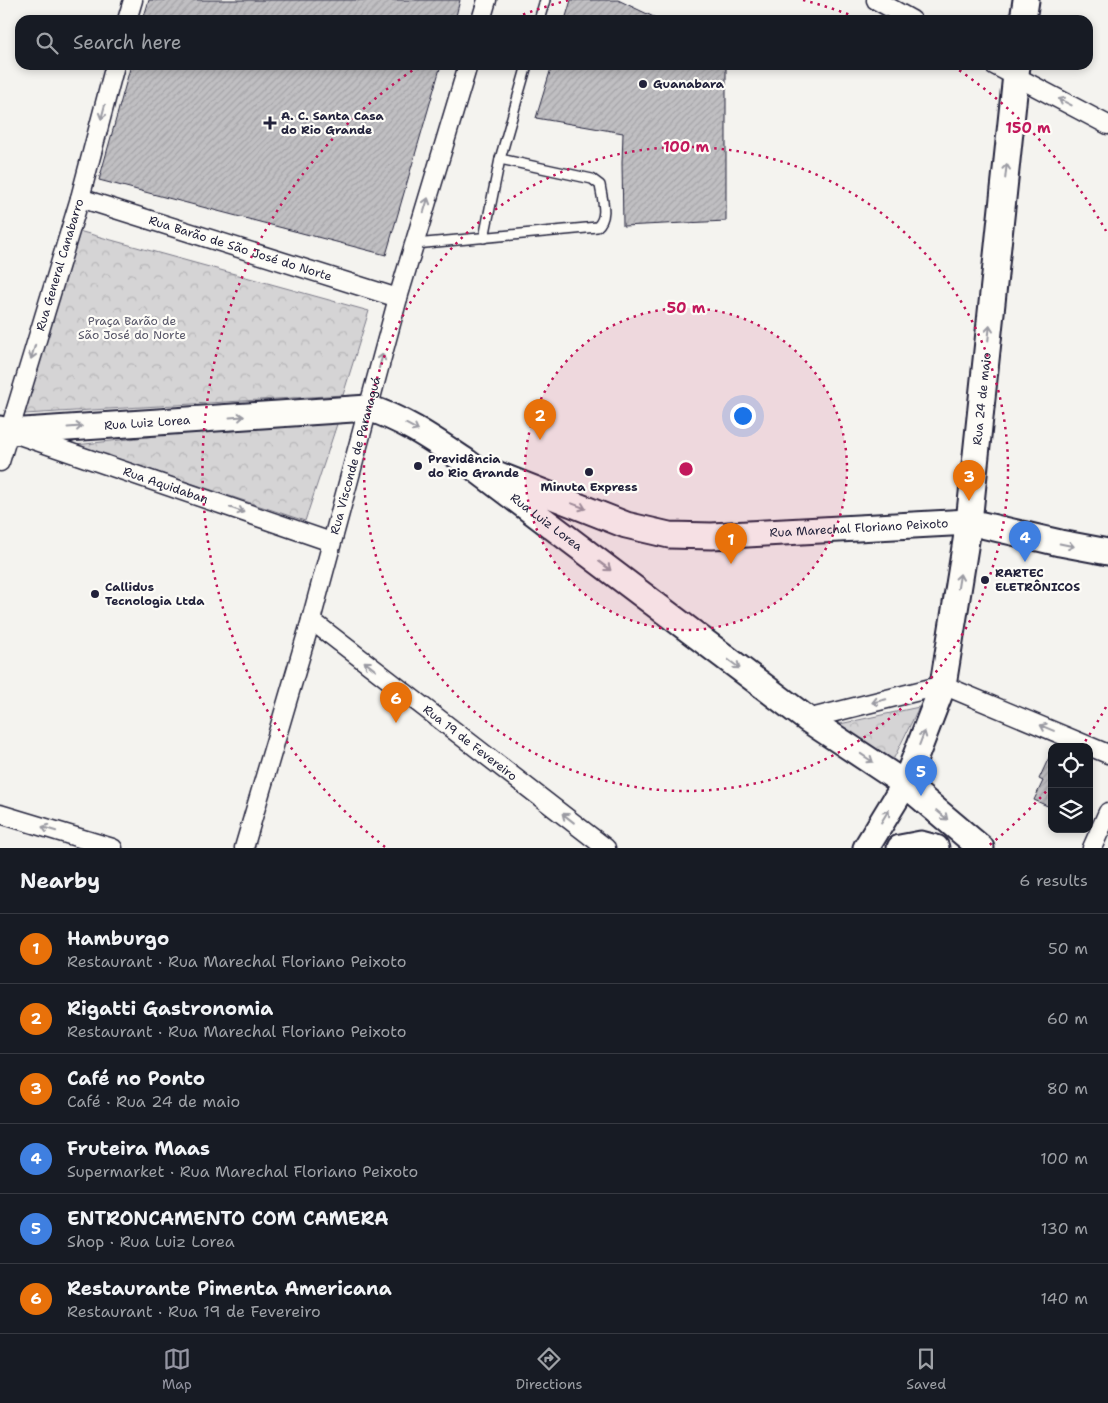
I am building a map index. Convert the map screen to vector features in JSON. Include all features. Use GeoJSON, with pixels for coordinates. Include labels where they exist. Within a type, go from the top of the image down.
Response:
{"type":"FeatureCollection","features":[{"type":"Feature","properties":{"kind":"main road"},"geometry":{"type":"LineString","coordinates":[[1024,15],[1026,0]]}},
{"type":"Feature","properties":{"kind":"main road","name":"Rua 24 de maio"},"geometry":{"type":"LineString","coordinates":[[904,784],[943,685],[969,522],[1017,71]]}},
{"type":"Feature","properties":{"kind":"main road","name":"Rua Luiz Lorea"},"geometry":{"type":"LineString","coordinates":[[5,430],[368,408],[391,416],[421,432],[468,463],[807,719],[904,784],[981,848]]}},
{"type":"Feature","properties":{"kind":"main road","name":"Rua Marechal Floriano Peixoto"},"geometry":{"type":"LineString","coordinates":[[468,463],[626,525],[669,535],[712,536],[969,522],[1108,552]]}},
{"type":"Feature","properties":{"kind":"main road"},"geometry":{"type":"LineString","coordinates":[[866,848],[904,784]]}},
{"type":"Feature","properties":{"kind":"main road"},"geometry":{"type":"LineString","coordinates":[[900,848],[921,844],[936,848]]}},
{"type":"Feature","properties":{"kind":"street"},"geometry":{"type":"LineString","coordinates":[[128,15],[133,0]]}},
{"type":"Feature","properties":{"kind":"street"},"geometry":{"type":"LineString","coordinates":[[482,15],[487,0]]}},
{"type":"Feature","properties":{"kind":"street"},"geometry":{"type":"LineString","coordinates":[[876,0],[903,15]]}},
{"type":"Feature","properties":{"kind":"street","name":"Rua General Canabarro"},"geometry":{"type":"LineString","coordinates":[[0,462],[5,430],[80,198],[114,70]]}},
{"type":"Feature","properties":{"kind":"street","name":"Rua Visconde de Paranaguá"},"geometry":{"type":"LineString","coordinates":[[244,848],[332,542],[398,298],[467,70]]}},
{"type":"Feature","properties":{"kind":"street"},"geometry":{"type":"LineString","coordinates":[[1017,71],[1108,125]]}},
{"type":"Feature","properties":{"kind":"street","name":"Rua Barão de São José do Norte"},"geometry":{"type":"LineString","coordinates":[[80,198],[398,298]]}},
{"type":"Feature","properties":{"kind":"street","name":"Rua Aquidaban"},"geometry":{"type":"LineString","coordinates":[[5,430],[332,542]]}},
{"type":"Feature","properties":{"kind":"street","name":"Rua 19 de Fevereiro"},"geometry":{"type":"LineString","coordinates":[[310,620],[606,848]]}},
{"type":"Feature","properties":{"kind":"street"},"geometry":{"type":"LineString","coordinates":[[807,719],[943,685],[1108,754]]}},
{"type":"Feature","properties":{"kind":"street"},"geometry":{"type":"LineString","coordinates":[[1092,848],[1108,812]]}},
{"type":"Feature","properties":{"kind":"street"},"geometry":{"type":"LineString","coordinates":[[0,814],[113,848]]}},
{"type":"Feature","properties":{"kind":"lane"},"geometry":{"type":"LineString","coordinates":[[540,15],[545,0]]}},
{"type":"Feature","properties":{"kind":"lane"},"geometry":{"type":"LineString","coordinates":[[484,238],[500,159],[525,70]]}},
{"type":"Feature","properties":{"kind":"lane"},"geometry":{"type":"LineString","coordinates":[[415,244],[597,228],[602,223],[605,216],[600,185],[592,179],[500,159]]}},
{"type":"Feature","properties":{"kind":"green space","name":"Praça Barão de São José do Norte"},"geometry":{"type":"Polygon","coordinates":[[[75,230],[369,311],[343,395],[25,414],[75,230]]]}},
{"type":"Feature","properties":{"kind":"green space"},"geometry":{"type":"Polygon","coordinates":[[[340,415],[305,521],[76,445],[340,415]]]}},
{"type":"Feature","properties":{"kind":"green space"},"geometry":{"type":"Polygon","coordinates":[[[919,707],[892,762],[835,725],[919,707]]]}},
{"type":"Feature","properties":{"kind":"building"},"geometry":{"type":"Polygon","coordinates":[[[149,0],[460,0],[456,15],[144,15],[149,0]]]}},
{"type":"Feature","properties":{"kind":"building"},"geometry":{"type":"Polygon","coordinates":[[[571,0],[618,0],[650,15],[566,15],[571,0]]]}},
{"type":"Feature","properties":{"kind":"building","name":"A. C. Santa Casa do Rio Grande"},"geometry":{"type":"Polygon","coordinates":[[[130,70],[440,70],[386,255],[99,180],[130,70]]]}},
{"type":"Feature","properties":{"kind":"building"},"geometry":{"type":"Polygon","coordinates":[[[550,70],[726,70],[726,221],[623,226],[623,133],[536,118],[550,70]]]}},
{"type":"Feature","properties":{"kind":"building"},"geometry":{"type":"Polygon","coordinates":[[[1048,760],[1048,806],[1034,800],[1043,781],[1039,779],[1048,760]]]}},
{"type":"Feature","properties":{"kind":"place","name":"Guanabara"},"geometry":{"type":"Point","coordinates":[643,84]}},
{"type":"Feature","properties":{"kind":"place","name":"A. C. Santa Casa do Rio Grande"},"geometry":{"type":"Point","coordinates":[270,123]}},
{"type":"Feature","properties":{"kind":"place","name":"Rigatti Gastronomia"},"geometry":{"type":"Point","coordinates":[540,440]}},
{"type":"Feature","properties":{"kind":"place","name":"Previdência do Rio Grande"},"geometry":{"type":"Point","coordinates":[418,466]}},
{"type":"Feature","properties":{"kind":"place","name":"Minuta Express"},"geometry":{"type":"Point","coordinates":[589,472]}},
{"type":"Feature","properties":{"kind":"place","name":"Café no Ponto"},"geometry":{"type":"Point","coordinates":[969,501]}},
{"type":"Feature","properties":{"kind":"place","name":"Fruteira Maas"},"geometry":{"type":"Point","coordinates":[1025,562]}},
{"type":"Feature","properties":{"kind":"place","name":"Hamburgo"},"geometry":{"type":"Point","coordinates":[731,564]}},
{"type":"Feature","properties":{"kind":"place","name":"RARTEC ELETRÔNICOS"},"geometry":{"type":"Point","coordinates":[985,580]}},
{"type":"Feature","properties":{"kind":"place","name":"Callidus Tecnologia Ltda"},"geometry":{"type":"Point","coordinates":[95,594]}},
{"type":"Feature","properties":{"kind":"place","name":"Restaurante Pimenta Americana"},"geometry":{"type":"Point","coordinates":[396,723]}},
{"type":"Feature","properties":{"kind":"place","name":"ENTRONCAMENTO COM CAMERA"},"geometry":{"type":"Point","coordinates":[921,796]}}]}
